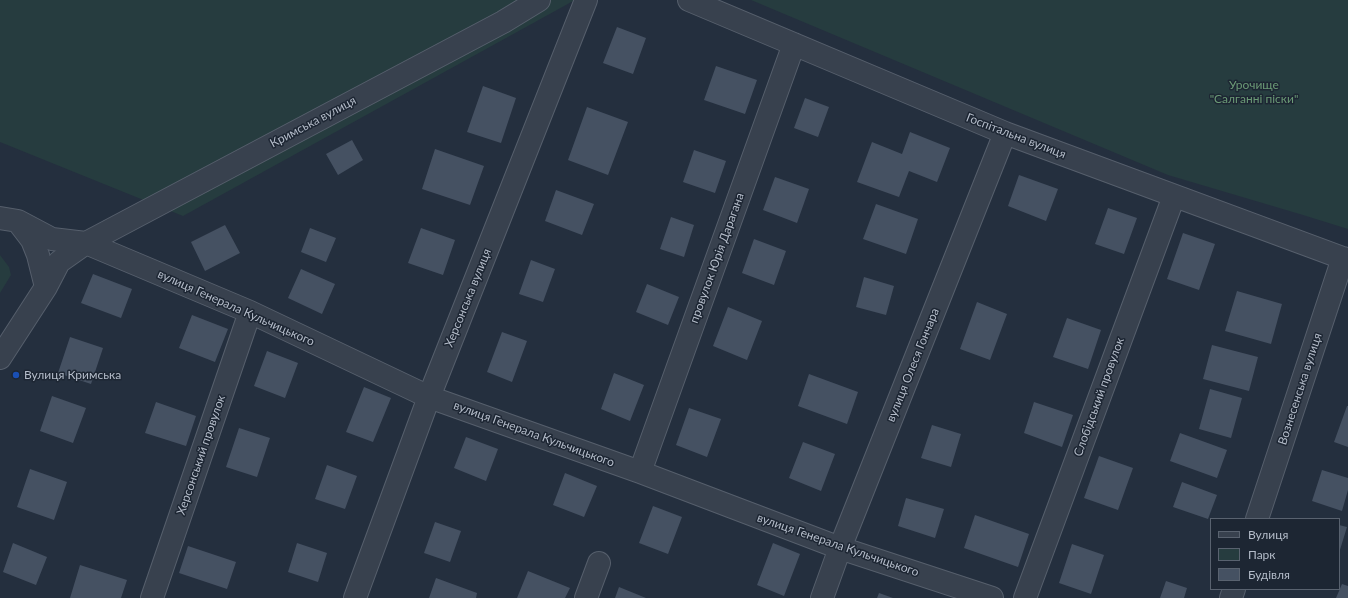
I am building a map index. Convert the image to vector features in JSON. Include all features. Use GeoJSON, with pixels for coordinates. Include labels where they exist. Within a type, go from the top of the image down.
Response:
{"type":"FeatureCollection","features":[{"type":"Feature","properties":{"kind":"street","name":"Кримська вулиця"},"geometry":{"type":"LineString","coordinates":[[0,358],[46,287],[59,262],[86,243],[503,22],[539,0]]}},
{"type":"Feature","properties":{"kind":"street","name":"Херсонська вулиця"},"geometry":{"type":"LineString","coordinates":[[355,598],[429,397],[586,0]]}},
{"type":"Feature","properties":{"kind":"street"},"geometry":{"type":"LineString","coordinates":[[698,4],[728,0]]}},
{"type":"Feature","properties":{"kind":"street","name":"Госпітальна вулиця"},"geometry":{"type":"LineString","coordinates":[[698,4],[1005,133],[1345,259]]}},
{"type":"Feature","properties":{"kind":"street","name":"провулок Юрія Дарагана"},"geometry":{"type":"LineString","coordinates":[[640,472],[794,44]]}},
{"type":"Feature","properties":{"kind":"street","name":"вулиця Олеся Гончара"},"geometry":{"type":"LineString","coordinates":[[822,598],[840,548],[1005,133]]}},
{"type":"Feature","properties":{"kind":"street","name":"Слобідський провулок"},"geometry":{"type":"LineString","coordinates":[[1025,598],[1174,196]]}},
{"type":"Feature","properties":{"kind":"street"},"geometry":{"type":"LineString","coordinates":[[6,217],[52,239],[86,243]]}},
{"type":"Feature","properties":{"kind":"street"},"geometry":{"type":"LineString","coordinates":[[6,217],[32,240],[38,255],[46,287]]}},
{"type":"Feature","properties":{"kind":"street","name":"вулиця Генерала Кульчицького"},"geometry":{"type":"LineString","coordinates":[[86,243],[250,312],[429,397],[640,472],[840,548],[992,598]]}},
{"type":"Feature","properties":{"kind":"street","name":"Вознесенська вулиця"},"geometry":{"type":"LineString","coordinates":[[1257,518],[1345,259]]}},
{"type":"Feature","properties":{"kind":"street","name":"Херсонський провулок"},"geometry":{"type":"LineString","coordinates":[[152,598],[250,312]]}},
{"type":"Feature","properties":{"kind":"street"},"geometry":{"type":"LineString","coordinates":[[586,598],[599,563]]}},
{"type":"Feature","properties":{"kind":"green space"},"geometry":{"type":"Polygon","coordinates":[[[0,0],[575,0],[183,216],[0,142],[0,0]]]}},
{"type":"Feature","properties":{"kind":"green space","name":"Урочище \"Салганні піски\""},"geometry":{"type":"Polygon","coordinates":[[[751,0],[1348,0],[1348,229],[1168,175],[751,0]]]}},
{"type":"Feature","properties":{"kind":"green space"},"geometry":{"type":"Polygon","coordinates":[[[0,255],[9,267],[11,275],[0,293],[0,255]]]}},
{"type":"Feature","properties":{"kind":"building"},"geometry":{"type":"Polygon","coordinates":[[[617,27],[646,38],[633,74],[603,63],[617,27]]]}},
{"type":"Feature","properties":{"kind":"building"},"geometry":{"type":"Polygon","coordinates":[[[716,66],[757,80],[745,114],[704,100],[716,66]]]}},
{"type":"Feature","properties":{"kind":"building"},"geometry":{"type":"Polygon","coordinates":[[[483,86],[516,98],[501,143],[467,132],[483,86]]]}},
{"type":"Feature","properties":{"kind":"building"},"geometry":{"type":"Polygon","coordinates":[[[805,98],[829,107],[818,137],[794,128],[805,98]]]}},
{"type":"Feature","properties":{"kind":"building"},"geometry":{"type":"Polygon","coordinates":[[[587,107],[628,122],[608,175],[568,160],[587,107]]]}},
{"type":"Feature","properties":{"kind":"building"},"geometry":{"type":"Polygon","coordinates":[[[910,132],[950,148],[937,182],[909,171],[899,197],[857,182],[872,142],[902,154],[910,132]]]}},
{"type":"Feature","properties":{"kind":"building"},"geometry":{"type":"Polygon","coordinates":[[[352,140],[363,160],[338,175],[326,154],[352,140]]]}},
{"type":"Feature","properties":{"kind":"building"},"geometry":{"type":"Polygon","coordinates":[[[435,149],[484,166],[470,205],[422,189],[435,149]]]}},
{"type":"Feature","properties":{"kind":"building"},"geometry":{"type":"Polygon","coordinates":[[[694,150],[726,161],[715,193],[683,182],[694,150]]]}},
{"type":"Feature","properties":{"kind":"building"},"geometry":{"type":"Polygon","coordinates":[[[1019,175],[1058,189],[1046,221],[1008,206],[1019,175]]]}},
{"type":"Feature","properties":{"kind":"building"},"geometry":{"type":"Polygon","coordinates":[[[775,177],[809,189],[797,223],[763,210],[775,177]]]}},
{"type":"Feature","properties":{"kind":"building"},"geometry":{"type":"Polygon","coordinates":[[[556,190],[594,204],[582,235],[545,221],[556,190]]]}},
{"type":"Feature","properties":{"kind":"building"},"geometry":{"type":"Polygon","coordinates":[[[876,204],[918,219],[906,254],[863,239],[876,204]]]}},
{"type":"Feature","properties":{"kind":"building"},"geometry":{"type":"Polygon","coordinates":[[[1108,208],[1137,218],[1124,254],[1095,244],[1108,208]]]}},
{"type":"Feature","properties":{"kind":"building"},"geometry":{"type":"Polygon","coordinates":[[[671,217],[694,225],[684,257],[660,249],[671,217]]]}},
{"type":"Feature","properties":{"kind":"building"},"geometry":{"type":"Polygon","coordinates":[[[225,225],[240,253],[205,271],[191,242],[225,225]]]}},
{"type":"Feature","properties":{"kind":"building"},"geometry":{"type":"Polygon","coordinates":[[[310,228],[336,238],[326,262],[301,252],[310,228]]]}},
{"type":"Feature","properties":{"kind":"building"},"geometry":{"type":"Polygon","coordinates":[[[421,228],[455,240],[443,275],[408,263],[421,228]]]}},
{"type":"Feature","properties":{"kind":"building"},"geometry":{"type":"Polygon","coordinates":[[[1183,233],[1215,244],[1199,290],[1167,279],[1183,233]]]}},
{"type":"Feature","properties":{"kind":"building"},"geometry":{"type":"Polygon","coordinates":[[[754,239],[786,251],[774,285],[742,273],[754,239]]]}},
{"type":"Feature","properties":{"kind":"building"},"geometry":{"type":"Polygon","coordinates":[[[531,260],[555,269],[543,302],[519,294],[531,260]]]}},
{"type":"Feature","properties":{"kind":"building"},"geometry":{"type":"Polygon","coordinates":[[[301,269],[335,284],[322,314],[288,298],[301,269]]]}},
{"type":"Feature","properties":{"kind":"building"},"geometry":{"type":"Polygon","coordinates":[[[93,274],[132,289],[121,318],[81,303],[93,274]]]}},
{"type":"Feature","properties":{"kind":"building"},"geometry":{"type":"Polygon","coordinates":[[[864,277],[894,286],[886,315],[856,307],[864,277]]]}},
{"type":"Feature","properties":{"kind":"building"},"geometry":{"type":"Polygon","coordinates":[[[647,284],[679,297],[668,325],[636,312],[647,284]]]}},
{"type":"Feature","properties":{"kind":"building"},"geometry":{"type":"Polygon","coordinates":[[[1237,291],[1282,304],[1271,344],[1225,331],[1237,291]]]}},
{"type":"Feature","properties":{"kind":"building"},"geometry":{"type":"Polygon","coordinates":[[[977,302],[1007,314],[990,360],[960,349],[977,302]]]}},
{"type":"Feature","properties":{"kind":"building"},"geometry":{"type":"Polygon","coordinates":[[[728,307],[762,321],[747,360],[713,346],[728,307]]]}},
{"type":"Feature","properties":{"kind":"building"},"geometry":{"type":"Polygon","coordinates":[[[192,315],[228,329],[215,362],[179,348],[192,315]]]}},
{"type":"Feature","properties":{"kind":"building"},"geometry":{"type":"Polygon","coordinates":[[[1067,318],[1101,330],[1088,369],[1053,357],[1067,318]]]}},
{"type":"Feature","properties":{"kind":"building"},"geometry":{"type":"Polygon","coordinates":[[[502,332],[527,341],[512,382],[487,372],[502,332]]]}},
{"type":"Feature","properties":{"kind":"building"},"geometry":{"type":"Polygon","coordinates":[[[70,337],[103,348],[91,384],[58,373],[70,337]]]}},
{"type":"Feature","properties":{"kind":"building"},"geometry":{"type":"Polygon","coordinates":[[[1212,345],[1258,357],[1249,391],[1203,379],[1212,345]]]}},
{"type":"Feature","properties":{"kind":"building"},"geometry":{"type":"Polygon","coordinates":[[[267,351],[298,363],[285,398],[254,386],[267,351]]]}},
{"type":"Feature","properties":{"kind":"building"},"geometry":{"type":"Polygon","coordinates":[[[614,373],[644,385],[630,421],[601,409],[614,373]]]}},
{"type":"Feature","properties":{"kind":"building"},"geometry":{"type":"Polygon","coordinates":[[[809,374],[858,392],[847,424],[798,406],[809,374]]]}},
{"type":"Feature","properties":{"kind":"building"},"geometry":{"type":"Polygon","coordinates":[[[364,387],[391,398],[373,442],[346,432],[364,387]]]}},
{"type":"Feature","properties":{"kind":"building"},"geometry":{"type":"Polygon","coordinates":[[[1210,389],[1242,398],[1231,438],[1199,429],[1210,389]]]}},
{"type":"Feature","properties":{"kind":"building"},"geometry":{"type":"Polygon","coordinates":[[[52,396],[86,408],[73,443],[40,431],[52,396]]]}},
{"type":"Feature","properties":{"kind":"building"},"geometry":{"type":"Polygon","coordinates":[[[156,402],[196,416],[186,446],[145,433],[156,402]]]}},
{"type":"Feature","properties":{"kind":"building"},"geometry":{"type":"Polygon","coordinates":[[[1034,402],[1073,415],[1062,447],[1024,433],[1034,402]]]}},
{"type":"Feature","properties":{"kind":"building"},"geometry":{"type":"Polygon","coordinates":[[[1348,406],[1348,447],[1334,442],[1348,406]]]}},
{"type":"Feature","properties":{"kind":"building"},"geometry":{"type":"Polygon","coordinates":[[[689,408],[721,419],[707,457],[676,445],[689,408]]]}},
{"type":"Feature","properties":{"kind":"building"},"geometry":{"type":"Polygon","coordinates":[[[932,425],[961,434],[951,467],[921,458],[932,425]]]}},
{"type":"Feature","properties":{"kind":"building"},"geometry":{"type":"Polygon","coordinates":[[[239,428],[270,438],[257,477],[226,467],[239,428]]]}},
{"type":"Feature","properties":{"kind":"building"},"geometry":{"type":"Polygon","coordinates":[[[1180,433],[1227,450],[1217,478],[1170,461],[1180,433]]]}},
{"type":"Feature","properties":{"kind":"building"},"geometry":{"type":"Polygon","coordinates":[[[466,437],[498,449],[486,481],[454,468],[466,437]]]}},
{"type":"Feature","properties":{"kind":"building"},"geometry":{"type":"Polygon","coordinates":[[[803,442],[835,454],[821,491],[789,478],[803,442]]]}},
{"type":"Feature","properties":{"kind":"building"},"geometry":{"type":"Polygon","coordinates":[[[1099,456],[1133,468],[1118,510],[1084,498],[1099,456]]]}},
{"type":"Feature","properties":{"kind":"building"},"geometry":{"type":"Polygon","coordinates":[[[327,465],[357,476],[345,509],[315,499],[327,465]]]}},
{"type":"Feature","properties":{"kind":"building"},"geometry":{"type":"Polygon","coordinates":[[[30,469],[67,482],[54,520],[17,507],[30,469]]]}},
{"type":"Feature","properties":{"kind":"building"},"geometry":{"type":"Polygon","coordinates":[[[1322,470],[1348,478],[1348,490],[1342,511],[1312,501],[1322,470]]]}},
{"type":"Feature","properties":{"kind":"building"},"geometry":{"type":"Polygon","coordinates":[[[565,473],[597,486],[584,517],[553,505],[565,473]]]}},
{"type":"Feature","properties":{"kind":"building"},"geometry":{"type":"Polygon","coordinates":[[[1182,482],[1217,495],[1208,519],[1173,507],[1182,482]]]}},
{"type":"Feature","properties":{"kind":"building"},"geometry":{"type":"Polygon","coordinates":[[[906,498],[944,509],[935,538],[898,526],[906,498]]]}},
{"type":"Feature","properties":{"kind":"building"},"geometry":{"type":"Polygon","coordinates":[[[653,506],[682,517],[668,554],[639,543],[653,506]]]}},
{"type":"Feature","properties":{"kind":"building"},"geometry":{"type":"Polygon","coordinates":[[[975,515],[1029,534],[1018,567],[964,548],[975,515]]]}},
{"type":"Feature","properties":{"kind":"building"},"geometry":{"type":"Polygon","coordinates":[[[435,522],[461,531],[450,562],[424,553],[435,522]]]}},
{"type":"Feature","properties":{"kind":"building"},"geometry":{"type":"Polygon","coordinates":[[[1340,525],[1347,527],[1340,550],[1340,525]]]}},
{"type":"Feature","properties":{"kind":"building"},"geometry":{"type":"Polygon","coordinates":[[[13,543],[47,557],[36,585],[3,572],[13,543]]]}},
{"type":"Feature","properties":{"kind":"building"},"geometry":{"type":"Polygon","coordinates":[[[297,543],[327,553],[318,582],[288,572],[297,543]]]}},
{"type":"Feature","properties":{"kind":"building"},"geometry":{"type":"Polygon","coordinates":[[[773,543],[800,554],[784,596],[757,585],[773,543]]]}},
{"type":"Feature","properties":{"kind":"building"},"geometry":{"type":"Polygon","coordinates":[[[1072,544],[1104,555],[1091,594],[1059,583],[1072,544]]]}},
{"type":"Feature","properties":{"kind":"building"},"geometry":{"type":"Polygon","coordinates":[[[188,546],[236,562],[227,589],[179,573],[188,546]]]}},
{"type":"Feature","properties":{"kind":"building"},"geometry":{"type":"Polygon","coordinates":[[[80,565],[127,580],[121,598],[70,598],[80,565]]]}},
{"type":"Feature","properties":{"kind":"building"},"geometry":{"type":"Polygon","coordinates":[[[528,571],[570,588],[565,598],[517,598],[528,571]]]}},
{"type":"Feature","properties":{"kind":"building"},"geometry":{"type":"Polygon","coordinates":[[[436,578],[477,593],[476,598],[429,598],[436,578]]]}},
{"type":"Feature","properties":{"kind":"building"},"geometry":{"type":"Polygon","coordinates":[[[1166,581],[1187,588],[1184,598],[1160,598],[1166,581]]]}},
{"type":"Feature","properties":{"kind":"building"},"geometry":{"type":"Polygon","coordinates":[[[1342,584],[1348,586],[1348,598],[1336,598],[1342,584]]]}},
{"type":"Feature","properties":{"kind":"building"},"geometry":{"type":"Polygon","coordinates":[[[619,587],[646,598],[615,598],[619,587]]]}},
{"type":"Feature","properties":{"kind":"building"},"geometry":{"type":"Polygon","coordinates":[[[879,593],[893,598],[877,598],[879,593]]]}},
{"type":"Feature","properties":{"kind":"place","name":"Вулиця Кримська"},"geometry":{"type":"Point","coordinates":[16,375]}}]}
